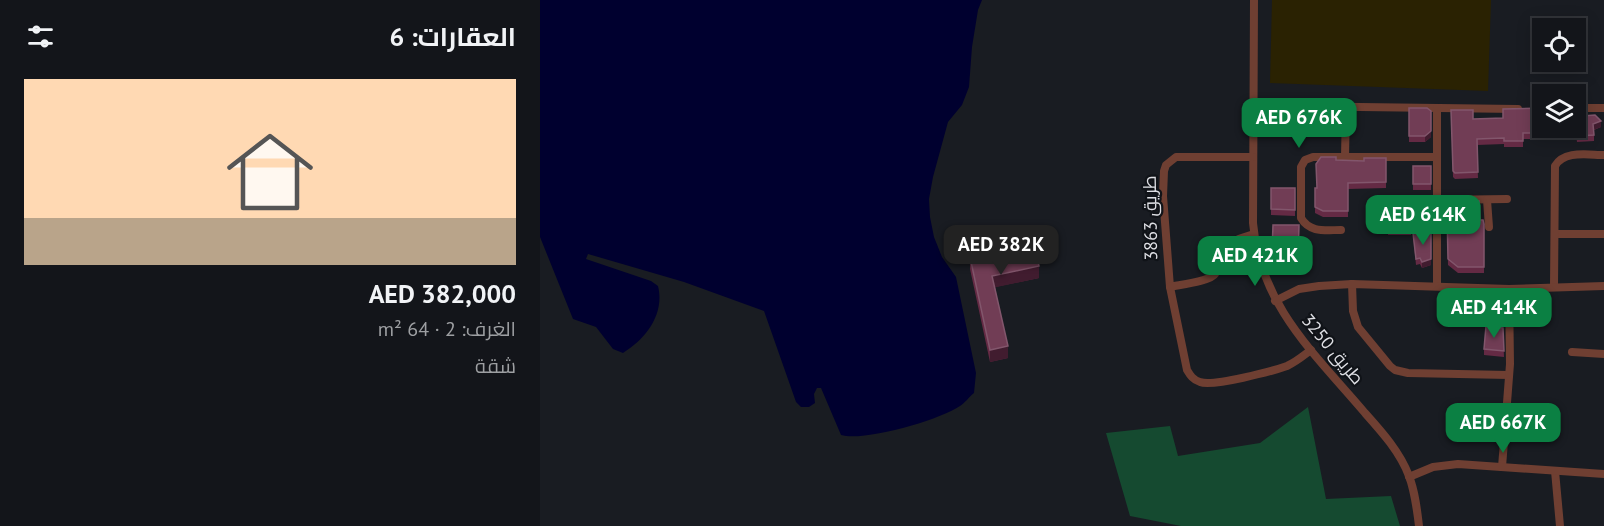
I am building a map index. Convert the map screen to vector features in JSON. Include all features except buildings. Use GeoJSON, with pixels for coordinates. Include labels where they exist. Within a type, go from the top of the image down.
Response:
{"type":"FeatureCollection","features":[{"type":"Feature","properties":{"kind":"street","name":"طريق 3250"},"geometry":{"type":"LineString","coordinates":[[1254,0],[1254,234],[1260,265],[1275,301],[1292,326],[1397,452],[1409,477],[1419,526]]}},
{"type":"Feature","properties":{"kind":"street"},"geometry":{"type":"LineString","coordinates":[[1281,106],[1532,108]]}},
{"type":"Feature","properties":{"kind":"street"},"geometry":{"type":"LineString","coordinates":[[1344,157],[1346,107]]}},
{"type":"Feature","properties":{"kind":"street"},"geometry":{"type":"LineString","coordinates":[[1437,108],[1437,286]]}},
{"type":"Feature","properties":{"kind":"street"},"geometry":{"type":"LineString","coordinates":[[1586,108],[1604,108]]}},
{"type":"Feature","properties":{"kind":"street"},"geometry":{"type":"LineString","coordinates":[[1554,287],[1555,166],[1558,160],[1570,155],[1604,155]]}},
{"type":"Feature","properties":{"kind":"street","name":"طريق 3863"},"geometry":{"type":"LineString","coordinates":[[1253,157],[1176,157],[1166,165],[1163,196],[1170,287],[1187,370],[1199,382],[1210,383],[1279,368],[1296,361],[1311,350]]}},
{"type":"Feature","properties":{"kind":"street"},"geometry":{"type":"LineString","coordinates":[[1341,230],[1311,229],[1301,218],[1301,167],[1305,160],[1313,157],[1436,157]]}},
{"type":"Feature","properties":{"kind":"street"},"geometry":{"type":"LineString","coordinates":[[1438,200],[1507,199]]}},
{"type":"Feature","properties":{"kind":"street"},"geometry":{"type":"LineString","coordinates":[[1487,200],[1489,227]]}},
{"type":"Feature","properties":{"kind":"street"},"geometry":{"type":"LineString","coordinates":[[1170,287],[1210,278],[1215,274],[1219,253],[1234,240],[1254,234]]}},
{"type":"Feature","properties":{"kind":"street"},"geometry":{"type":"LineString","coordinates":[[1556,234],[1604,234]]}},
{"type":"Feature","properties":{"kind":"street"},"geometry":{"type":"LineString","coordinates":[[1352,284],[1353,310],[1358,327],[1395,370],[1408,373],[1509,375]]}},
{"type":"Feature","properties":{"kind":"street"},"geometry":{"type":"LineString","coordinates":[[1275,301],[1290,292],[1307,287],[1352,284],[1509,289],[1604,286]]}},
{"type":"Feature","properties":{"kind":"street"},"geometry":{"type":"LineString","coordinates":[[1502,467],[1509,375],[1509,289]]}},
{"type":"Feature","properties":{"kind":"street"},"geometry":{"type":"LineString","coordinates":[[1572,352],[1604,354]]}},
{"type":"Feature","properties":{"kind":"street"},"geometry":{"type":"LineString","coordinates":[[1409,477],[1445,464],[1604,474]]}},
{"type":"Feature","properties":{"kind":"street"},"geometry":{"type":"LineString","coordinates":[[1555,471],[1560,526]]}},
{"type":"Feature","properties":{"kind":"green space"},"geometry":{"type":"Polygon","coordinates":[[[1308,407],[1326,499],[1391,496],[1400,526],[1181,526],[1130,516],[1106,433],[1170,426],[1178,456],[1260,443],[1308,407]]]}},
{"type":"Feature","properties":{"kind":"sand"},"geometry":{"type":"Polygon","coordinates":[[[1272,0],[1491,0],[1488,91],[1270,83],[1272,0]]]}},
{"type":"Feature","properties":{"kind":"shaded area"},"geometry":{"type":"Polygon","coordinates":[[[540,0],[982,0],[978,10],[972,47],[969,87],[962,105],[948,122],[929,199],[934,237],[942,257],[956,277],[976,373],[974,393],[962,405],[950,412],[919,423],[883,433],[841,435],[821,388],[817,388],[814,394],[815,403],[809,407],[801,407],[796,402],[764,311],[684,282],[588,254],[586,259],[651,281],[658,286],[659,306],[652,325],[646,333],[623,353],[613,349],[596,327],[573,319],[540,237],[540,0]]]}}]}
